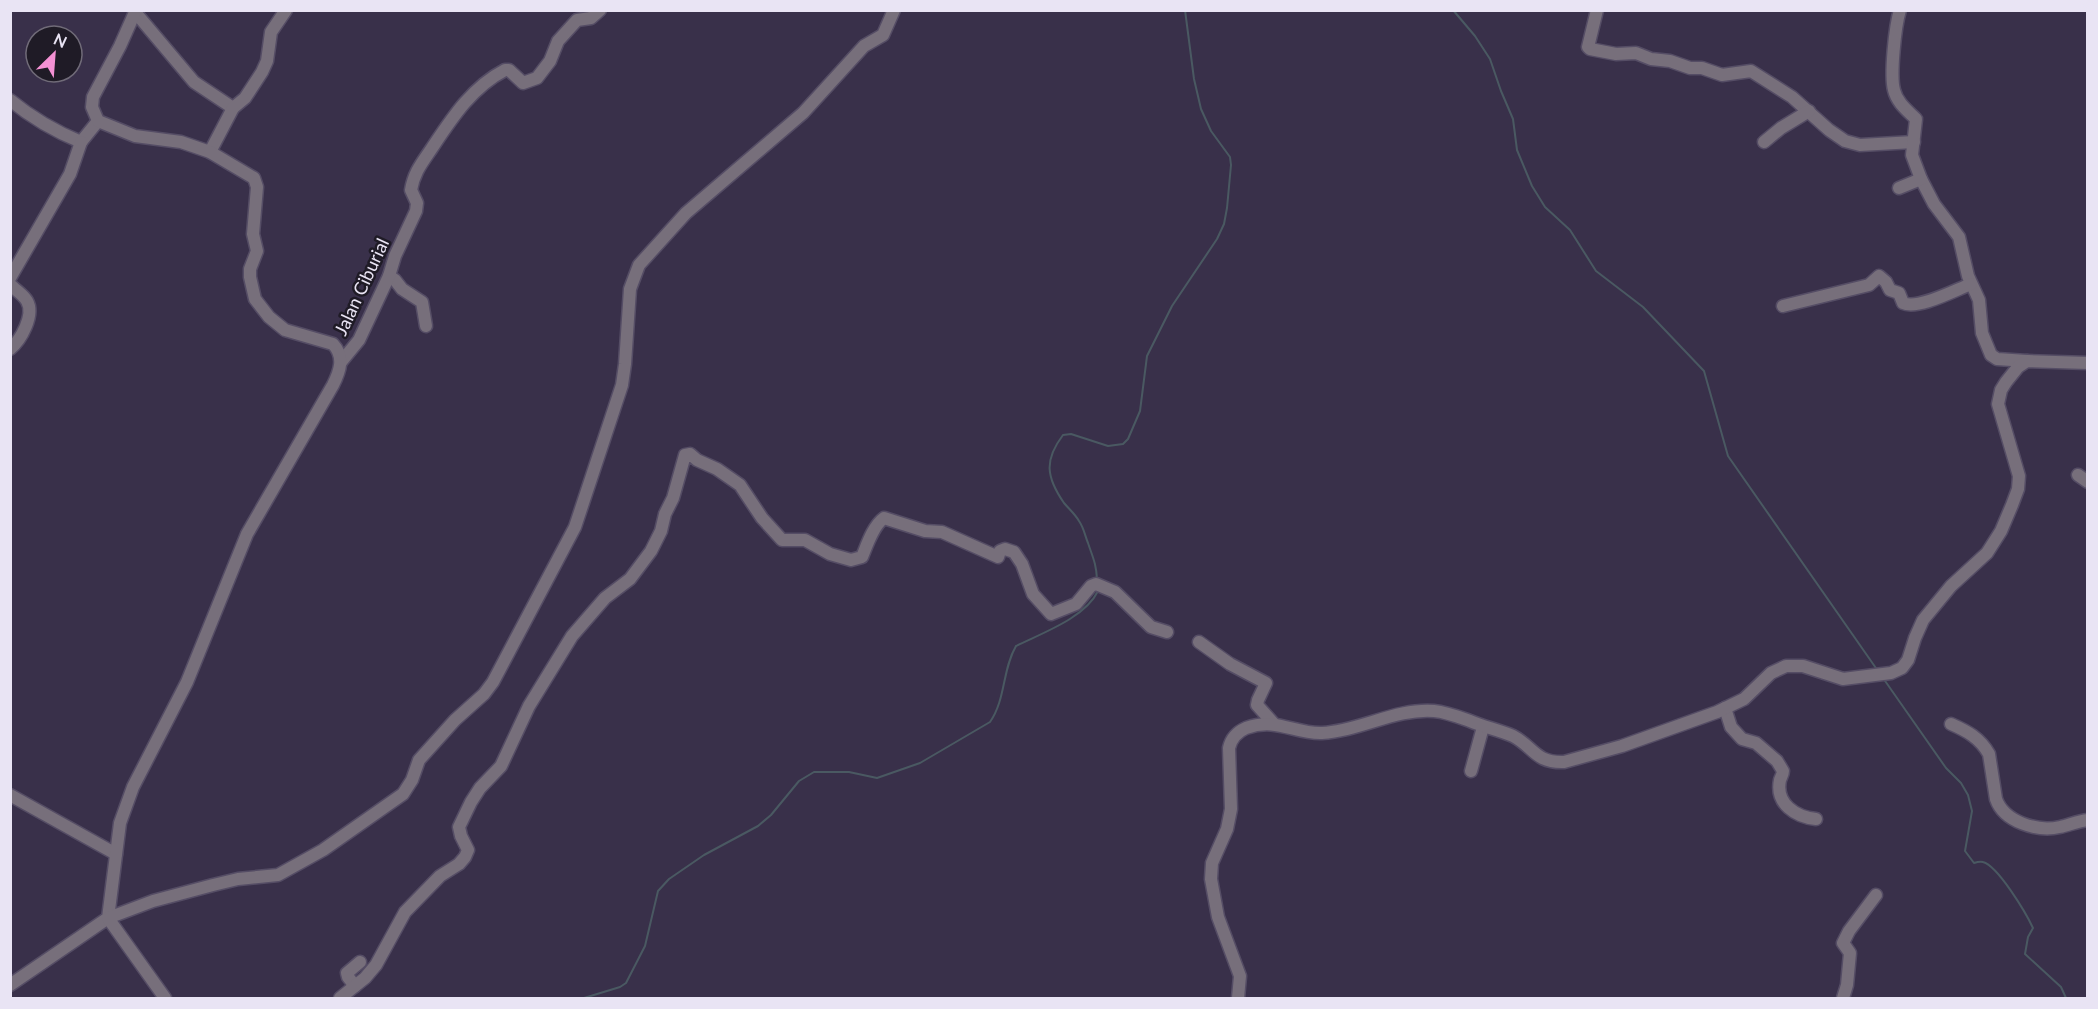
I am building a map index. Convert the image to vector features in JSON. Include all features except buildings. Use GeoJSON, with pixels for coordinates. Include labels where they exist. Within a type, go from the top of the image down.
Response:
{"type":"FeatureCollection","features":[{"type":"Feature","properties":{"kind":"street"},"geometry":{"type":"LineString","coordinates":[[210,152],[233,108],[245,98],[262,72],[267,61],[271,32],[286,10]]}},
{"type":"Feature","properties":{"kind":"street","name":"Jalan Ciburial"},"geometry":{"type":"LineString","coordinates":[[108,918],[120,823],[133,787],[187,681],[247,534],[333,385],[341,362],[359,340],[389,276],[395,256],[417,207],[411,190],[417,169],[457,111],[487,80],[505,70],[509,70],[523,83],[536,79],[550,61],[558,41],[577,21],[591,18],[600,10]]}},
{"type":"Feature","properties":{"kind":"street"},"geometry":{"type":"LineString","coordinates":[[10,985],[108,918],[153,901],[213,885],[238,879],[278,876],[323,850],[403,794],[419,760],[493,682],[575,527],[622,386],[630,289],[639,265],[695,205],[803,113],[864,45],[883,35],[894,10]]}},
{"type":"Feature","properties":{"kind":"street"},"geometry":{"type":"LineString","coordinates":[[1597,10],[1589,49],[1616,54],[1636,52],[1651,59],[1703,68],[1722,75],[1751,71],[1780,88],[1838,137],[1853,144],[1914,142]]}},
{"type":"Feature","properties":{"kind":"street"},"geometry":{"type":"LineString","coordinates":[[1900,10],[1893,65],[1894,91],[1905,110],[1916,119],[1912,155],[1934,204],[1959,237],[1965,268],[1979,300],[1982,333],[1991,355],[1997,358],[2027,361],[2088,363]]}},
{"type":"Feature","properties":{"kind":"street"},"geometry":{"type":"LineString","coordinates":[[233,108],[194,82],[135,11],[93,97],[92,107],[98,121],[135,136],[180,142],[210,152],[254,178],[257,188],[253,234],[257,250],[250,277],[255,299],[269,317],[285,330],[333,344],[338,350],[341,362]]}},
{"type":"Feature","properties":{"kind":"street"},"geometry":{"type":"LineString","coordinates":[[10,100],[57,132],[81,141]]}},
{"type":"Feature","properties":{"kind":"street"},"geometry":{"type":"LineString","coordinates":[[1764,142],[1781,128],[1809,111]]}},
{"type":"Feature","properties":{"kind":"street"},"geometry":{"type":"LineString","coordinates":[[10,278],[70,174],[81,141],[98,121]]}},
{"type":"Feature","properties":{"kind":"street"},"geometry":{"type":"LineString","coordinates":[[1899,188],[1921,179]]}},
{"type":"Feature","properties":{"kind":"street"},"geometry":{"type":"LineString","coordinates":[[389,276],[402,289],[423,302],[426,326]]}},
{"type":"Feature","properties":{"kind":"street"},"geometry":{"type":"LineString","coordinates":[[1783,306],[1869,285],[1879,276],[1890,290],[1899,293],[1903,303],[1908,305],[1927,301],[1971,284]]}},
{"type":"Feature","properties":{"kind":"street"},"geometry":{"type":"LineString","coordinates":[[10,284],[24,297],[29,308],[26,324],[18,341],[10,349]]}},
{"type":"Feature","properties":{"kind":"street"},"geometry":{"type":"LineString","coordinates":[[1238,999],[1240,976],[1218,917],[1211,866],[1230,819],[1232,801],[1229,755],[1232,740],[1244,729],[1263,724],[1274,724],[1307,732],[1323,733],[1431,711],[1460,718],[1515,737],[1539,757],[1564,762],[1622,746],[1725,708],[1744,699],[1772,674],[1786,666],[1803,666],[1843,679],[1896,672],[1907,663],[1923,620],[1952,586],[1987,552],[2008,517],[2018,489],[2019,476],[1998,397],[2012,374],[2027,361]]}},
{"type":"Feature","properties":{"kind":"street"},"geometry":{"type":"LineString","coordinates":[[340,999],[376,966],[405,912],[440,876],[459,864],[465,857],[468,849],[459,827],[471,802],[480,788],[501,766],[529,706],[572,636],[600,603],[630,579],[651,551],[662,531],[684,457],[688,454],[717,469],[738,484],[747,493],[762,518],[782,540],[805,540],[822,550],[855,560],[861,558],[873,532],[884,518],[925,531],[939,531],[998,556],[1000,551],[1005,549],[1014,552],[1022,564],[1033,594],[1052,614],[1076,604],[1091,586],[1096,584],[1115,592],[1151,627],[1167,632]]}},
{"type":"Feature","properties":{"kind":"street"},"geometry":{"type":"LineString","coordinates":[[1198,642],[1230,664],[1266,683],[1257,705],[1274,724]]}},
{"type":"Feature","properties":{"kind":"street"},"geometry":{"type":"LineString","coordinates":[[1725,708],[1731,727],[1742,739],[1756,743],[1777,761],[1783,772],[1780,781],[1782,800],[1792,812],[1801,817],[1816,819]]}},
{"type":"Feature","properties":{"kind":"street"},"geometry":{"type":"LineString","coordinates":[[1951,724],[1974,736],[1986,749],[1989,754],[1998,805],[2010,817],[2039,828],[2060,827],[2088,820]]}},
{"type":"Feature","properties":{"kind":"street"},"geometry":{"type":"LineString","coordinates":[[1472,771],[1483,727]]}},
{"type":"Feature","properties":{"kind":"street"},"geometry":{"type":"LineString","coordinates":[[10,795],[116,854]]}},
{"type":"Feature","properties":{"kind":"street"},"geometry":{"type":"LineString","coordinates":[[1843,999],[1847,986],[1850,953],[1843,943],[1850,929],[1875,895]]}},
{"type":"Feature","properties":{"kind":"street"},"geometry":{"type":"LineString","coordinates":[[108,918],[165,999]]}},
{"type":"Feature","properties":{"kind":"street"},"geometry":{"type":"LineString","coordinates":[[355,986],[347,973],[360,962]]}},
{"type":"Feature","properties":{"kind":"waterway"},"geometry":{"type":"LineString","coordinates":[[1097,579],[1094,561],[1082,526],[1058,494],[1051,477],[1050,461],[1063,435],[1071,434],[1108,446],[1123,444],[1128,439],[1140,411],[1147,356],[1172,306],[1217,239],[1224,224],[1227,208],[1230,157],[1211,131],[1201,109],[1194,79],[1185,10]]}},
{"type":"Feature","properties":{"kind":"waterway"},"geometry":{"type":"LineString","coordinates":[[1453,10],[1475,36],[1490,59],[1513,119],[1517,150],[1532,186],[1545,207],[1570,230],[1596,271],[1643,307],[1704,371],[1728,456],[1878,671]]}},
{"type":"Feature","properties":{"kind":"waterway"},"geometry":{"type":"LineString","coordinates":[[584,998],[626,983],[645,946],[658,891],[669,879],[704,855],[758,826],[771,815],[799,781],[814,772],[849,772],[877,778],[920,763],[990,722],[999,704],[1008,665],[1016,646],[1073,617],[1092,601],[1098,591]]}},
{"type":"Feature","properties":{"kind":"waterway"},"geometry":{"type":"LineString","coordinates":[[1883,678],[1946,768],[1961,783],[1968,795],[1972,811],[1965,851],[1974,863],[1982,862],[1989,865],[2011,891],[2033,928],[2028,937],[2025,954],[2061,987],[2066,998]]}}]}
